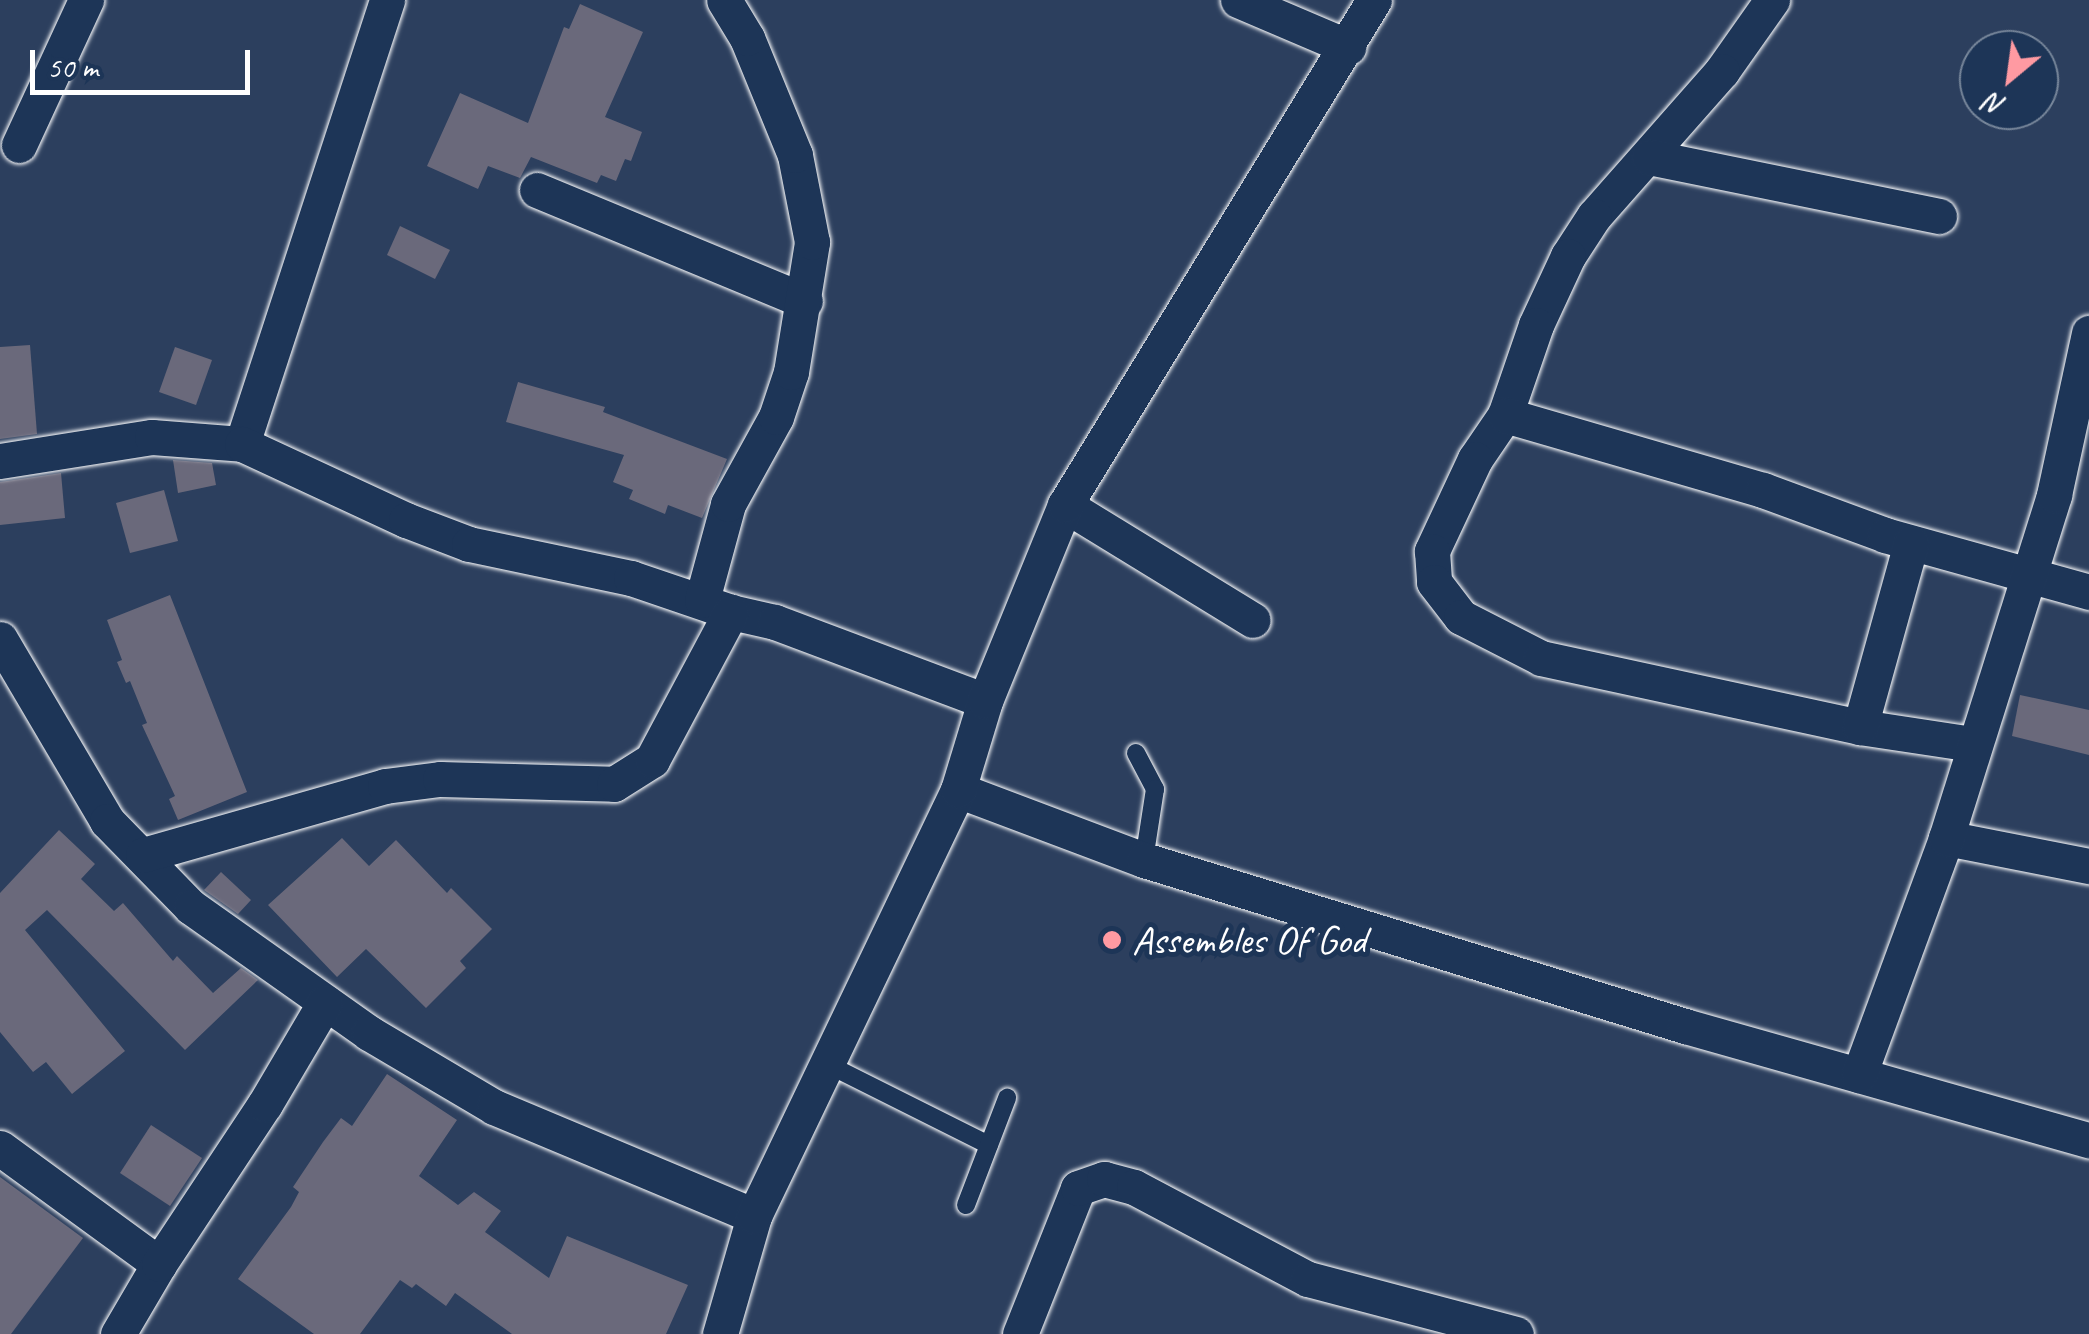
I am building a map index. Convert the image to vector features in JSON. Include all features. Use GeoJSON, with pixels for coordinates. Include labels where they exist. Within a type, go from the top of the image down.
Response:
{"type":"FeatureCollection","features":[{"type":"Feature","properties":{"kind":"street"},"geometry":{"type":"LineString","coordinates":[[19,144],[86,0]]}},
{"type":"Feature","properties":{"kind":"street"},"geometry":{"type":"LineString","coordinates":[[242,444],[387,0]]}},
{"type":"Feature","properties":{"kind":"street"},"geometry":{"type":"LineString","coordinates":[[143,855],[385,786],[440,779],[614,784],[652,760],[716,606],[728,504],[776,417],[791,372],[812,242],[795,154],[746,38],[724,0]]}},
{"type":"Feature","properties":{"kind":"street"},"geometry":{"type":"LineString","coordinates":[[1238,0],[1348,47]]}},
{"type":"Feature","properties":{"kind":"street"},"geometry":{"type":"LineString","coordinates":[[714,1331],[754,1216],[958,790],[985,701],[1064,505],[1374,0]]}},
{"type":"Feature","properties":{"kind":"street"},"geometry":{"type":"LineString","coordinates":[[1772,0],[1737,52],[1594,216],[1568,256],[1536,325],[1505,416],[1475,459],[1432,551],[1434,582],[1461,617],[1541,658],[1860,727],[1972,744]]}},
{"type":"Feature","properties":{"kind":"street"},"geometry":{"type":"LineString","coordinates":[[1649,157],[1940,216]]}},
{"type":"Feature","properties":{"kind":"street"},"geometry":{"type":"LineString","coordinates":[[537,190],[805,301]]}},
{"type":"Feature","properties":{"kind":"street"},"geometry":{"type":"LineString","coordinates":[[1859,1075],[1946,838],[1972,744],[2054,495],[2089,333]]}},
{"type":"Feature","properties":{"kind":"street"},"geometry":{"type":"LineString","coordinates":[[1505,416],[1763,490],[1911,543],[2089,592]]}},
{"type":"Feature","properties":{"kind":"street"},"geometry":{"type":"LineString","coordinates":[[0,460],[152,437],[242,444],[406,520],[469,544],[557,560],[818,636],[985,701]]}},
{"type":"Feature","properties":{"kind":"street"},"geometry":{"type":"LineString","coordinates":[[1064,505],[1253,620]]}},
{"type":"Feature","properties":{"kind":"street"},"geometry":{"type":"LineString","coordinates":[[1860,727],[1911,543]]}},
{"type":"Feature","properties":{"kind":"street"},"geometry":{"type":"LineString","coordinates":[[0,639],[107,822],[191,907],[325,1002],[494,1106],[754,1216]]}},
{"type":"Feature","properties":{"kind":"street"},"geometry":{"type":"LineString","coordinates":[[958,790],[1144,860],[1859,1075],[2089,1140]]}},
{"type":"Feature","properties":{"kind":"street"},"geometry":{"type":"LineString","coordinates":[[1946,838],[2089,866]]}},
{"type":"Feature","properties":{"kind":"street"},"geometry":{"type":"LineString","coordinates":[[118,1334],[158,1264],[266,1104],[325,1002]]}},
{"type":"Feature","properties":{"kind":"street"},"geometry":{"type":"LineString","coordinates":[[0,1148],[158,1264]]}},
{"type":"Feature","properties":{"kind":"street"},"geometry":{"type":"LineString","coordinates":[[1020,1334],[1078,1188],[1104,1179],[1134,1187],[1308,1280],[1516,1334]]}},
{"type":"Feature","properties":{"kind":"lane"},"geometry":{"type":"LineString","coordinates":[[1136,753],[1156,790],[1144,860]]}},
{"type":"Feature","properties":{"kind":"lane"},"geometry":{"type":"LineString","coordinates":[[826,1064],[989,1144]]}},
{"type":"Feature","properties":{"kind":"lane"},"geometry":{"type":"LineString","coordinates":[[966,1205],[1007,1098]]}},
{"type":"Feature","properties":{"kind":"building"},"geometry":{"type":"Polygon","coordinates":[[[580,4],[643,32],[605,117],[642,132],[631,161],[625,159],[616,181],[601,175],[597,183],[531,157],[520,178],[488,166],[478,189],[427,166],[460,93],[528,123],[564,27],[569,29],[580,4]]]}},
{"type":"Feature","properties":{"kind":"building"},"geometry":{"type":"Polygon","coordinates":[[[400,226],[450,250],[435,279],[387,255],[400,226]]]}},
{"type":"Feature","properties":{"kind":"building"},"geometry":{"type":"Polygon","coordinates":[[[30,345],[37,434],[0,439],[0,347],[30,345]]]}},
{"type":"Feature","properties":{"kind":"building"},"geometry":{"type":"Polygon","coordinates":[[[175,347],[212,360],[196,405],[159,392],[175,347]]]}},
{"type":"Feature","properties":{"kind":"building"},"geometry":{"type":"Polygon","coordinates":[[[518,382],[605,407],[603,412],[727,459],[702,518],[668,505],[665,514],[629,499],[633,490],[613,482],[624,455],[506,422],[518,382]]]}},
{"type":"Feature","properties":{"kind":"building"},"geometry":{"type":"Polygon","coordinates":[[[173,460],[212,463],[216,485],[178,493],[173,460]]]}},
{"type":"Feature","properties":{"kind":"building"},"geometry":{"type":"Polygon","coordinates":[[[61,473],[65,518],[0,525],[0,482],[61,473]]]}},
{"type":"Feature","properties":{"kind":"building"},"geometry":{"type":"Polygon","coordinates":[[[164,490],[178,541],[130,553],[116,503],[164,490]]]}},
{"type":"Feature","properties":{"kind":"building"},"geometry":{"type":"Polygon","coordinates":[[[170,595],[247,792],[178,820],[169,799],[175,796],[142,725],[147,723],[130,681],[126,683],[117,662],[122,660],[107,620],[170,595]]]}},
{"type":"Feature","properties":{"kind":"building"},"geometry":{"type":"Polygon","coordinates":[[[2020,695],[2089,710],[2089,755],[2012,736],[2020,695]]]}},
{"type":"Feature","properties":{"kind":"building"},"geometry":{"type":"Polygon","coordinates":[[[59,830],[95,864],[81,879],[114,911],[123,903],[173,961],[177,956],[213,993],[241,968],[258,980],[185,1050],[47,910],[25,930],[125,1051],[72,1094],[46,1062],[33,1072],[0,1032],[0,893],[59,830]]]}},
{"type":"Feature","properties":{"kind":"building"},"geometry":{"type":"Polygon","coordinates":[[[342,838],[369,866],[396,840],[447,893],[451,888],[492,929],[460,961],[466,968],[426,1008],[366,949],[337,977],[268,905],[342,838]]]}},
{"type":"Feature","properties":{"kind":"building"},"geometry":{"type":"Polygon","coordinates":[[[221,872],[251,900],[238,914],[204,890],[221,872]]]}},
{"type":"Feature","properties":{"kind":"building"},"geometry":{"type":"Polygon","coordinates":[[[387,1074],[457,1120],[419,1176],[458,1205],[474,1192],[501,1211],[485,1232],[549,1278],[567,1236],[688,1285],[666,1334],[512,1334],[455,1293],[446,1306],[416,1284],[412,1288],[400,1280],[360,1334],[314,1334],[238,1279],[291,1207],[299,1192],[293,1187],[323,1142],[341,1118],[352,1126],[387,1074]]]}},
{"type":"Feature","properties":{"kind":"building"},"geometry":{"type":"Polygon","coordinates":[[[151,1125],[202,1158],[170,1206],[120,1173],[151,1125]]]}},
{"type":"Feature","properties":{"kind":"building"},"geometry":{"type":"Polygon","coordinates":[[[0,1177],[83,1238],[11,1334],[0,1334],[0,1177]]]}},
{"type":"Feature","properties":{"kind":"place","name":"Assembles Of God"},"geometry":{"type":"Point","coordinates":[1112,940]}}]}
